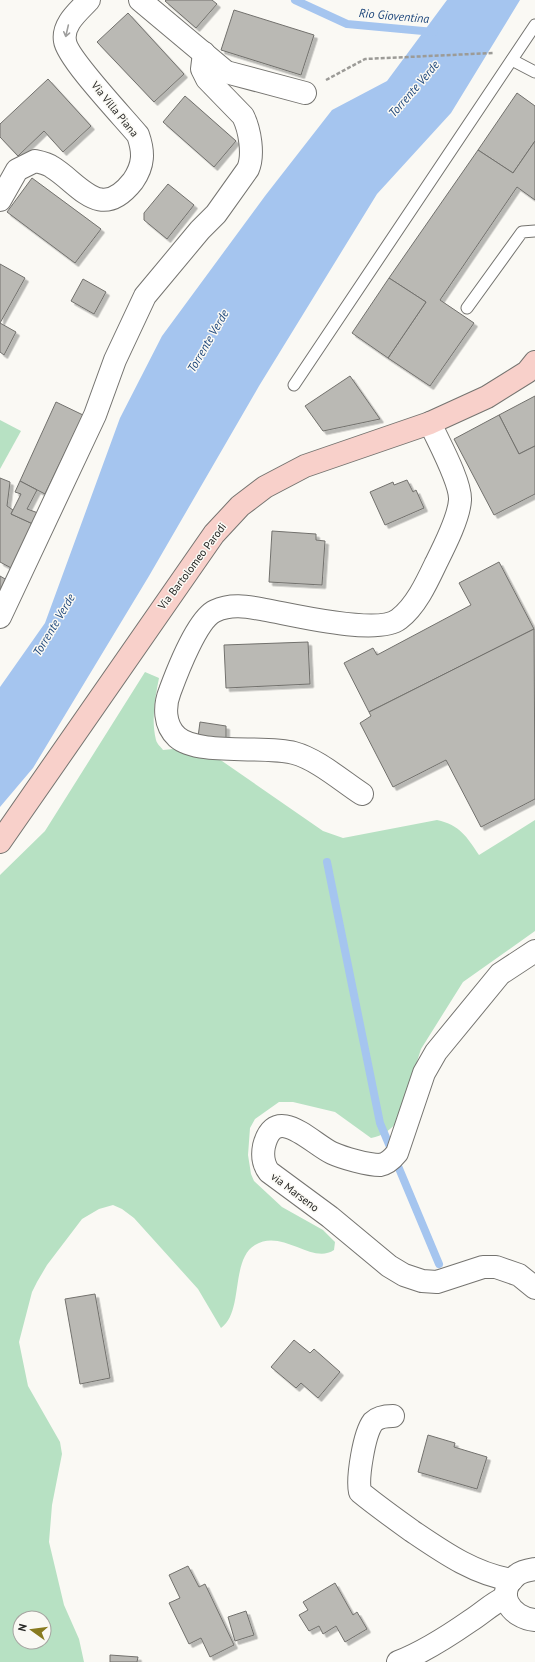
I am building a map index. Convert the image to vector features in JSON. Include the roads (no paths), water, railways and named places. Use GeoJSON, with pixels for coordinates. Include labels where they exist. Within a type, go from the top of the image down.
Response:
{"type":"FeatureCollection","features":[{"type":"Feature","properties":{"kind":"main road","name":"Via Bartolomeo Parodi"},"geometry":{"type":"LineString","coordinates":[[0,842],[214,534],[240,506],[265,487],[305,466],[430,424],[487,397],[527,372],[535,362]]}},
{"type":"Feature","properties":{"kind":"street","name":"Via Villa Piana"},"geometry":{"type":"LineString","coordinates":[[0,200],[17,170],[35,161],[52,166],[83,193],[94,198],[111,199],[125,191],[134,179],[141,165],[143,149],[138,134],[72,56],[65,40],[69,22],[89,0]]}},
{"type":"Feature","properties":{"kind":"street"},"geometry":{"type":"LineString","coordinates":[[140,0],[226,72],[305,92]]}},
{"type":"Feature","properties":{"kind":"street"},"geometry":{"type":"LineString","coordinates":[[0,617],[95,415],[115,360],[145,296],[200,230],[216,214],[248,170],[251,163],[247,124],[243,116],[207,79],[202,70],[204,53]]}},
{"type":"Feature","properties":{"kind":"street"},"geometry":{"type":"LineString","coordinates":[[362,794],[320,766],[295,753],[201,746],[178,738],[169,728],[166,704],[169,693],[194,635],[204,618],[215,611],[237,606],[364,626],[390,624],[399,620],[408,611],[423,589],[437,561],[458,510],[460,500],[454,475],[430,424]]}},
{"type":"Feature","properties":{"kind":"street","name":"via Marseno"},"geometry":{"type":"LineString","coordinates":[[535,951],[500,974],[436,1052],[424,1073],[397,1153],[389,1161],[380,1165],[332,1153],[294,1128],[277,1126],[272,1131],[265,1144],[263,1162],[269,1172],[330,1217],[389,1266],[404,1275],[422,1281],[437,1282],[483,1267],[496,1267],[519,1275],[535,1288]]}},
{"type":"Feature","properties":{"kind":"street"},"geometry":{"type":"LineString","coordinates":[[393,1416],[384,1416],[373,1422],[368,1435],[359,1472],[360,1492],[384,1512],[459,1561],[509,1588]]}},
{"type":"Feature","properties":{"kind":"street"},"geometry":{"type":"LineString","coordinates":[[398,1662],[415,1656],[449,1636],[492,1604],[509,1588],[522,1572],[535,1569]]}},
{"type":"Feature","properties":{"kind":"street"},"geometry":{"type":"LineString","coordinates":[[509,1588],[511,1610],[516,1615],[535,1620]]}},
{"type":"Feature","properties":{"kind":"lane"},"geometry":{"type":"LineString","coordinates":[[294,385],[535,25]]}},
{"type":"Feature","properties":{"kind":"lane"},"geometry":{"type":"LineString","coordinates":[[512,60],[535,72]]}},
{"type":"Feature","properties":{"kind":"lane"},"geometry":{"type":"LineString","coordinates":[[467,308],[522,232],[535,231]]}},
{"type":"Feature","properties":{"kind":"water","name":"Torrente Verde"},"geometry":{"type":"Polygon","coordinates":[[[447,0],[520,0],[451,113],[377,194],[259,386],[149,576],[33,768],[0,807],[0,687],[45,623],[120,418],[162,336],[265,196],[332,110],[387,81],[447,0]]]}},
{"type":"Feature","properties":{"kind":"waterway","name":"Rio Gioventina"},"geometry":{"type":"LineString","coordinates":[[295,0],[347,24],[434,32]]}},
{"type":"Feature","properties":{"kind":"waterway"},"geometry":{"type":"LineString","coordinates":[[327,862],[380,1123],[439,1264]]}}]}
